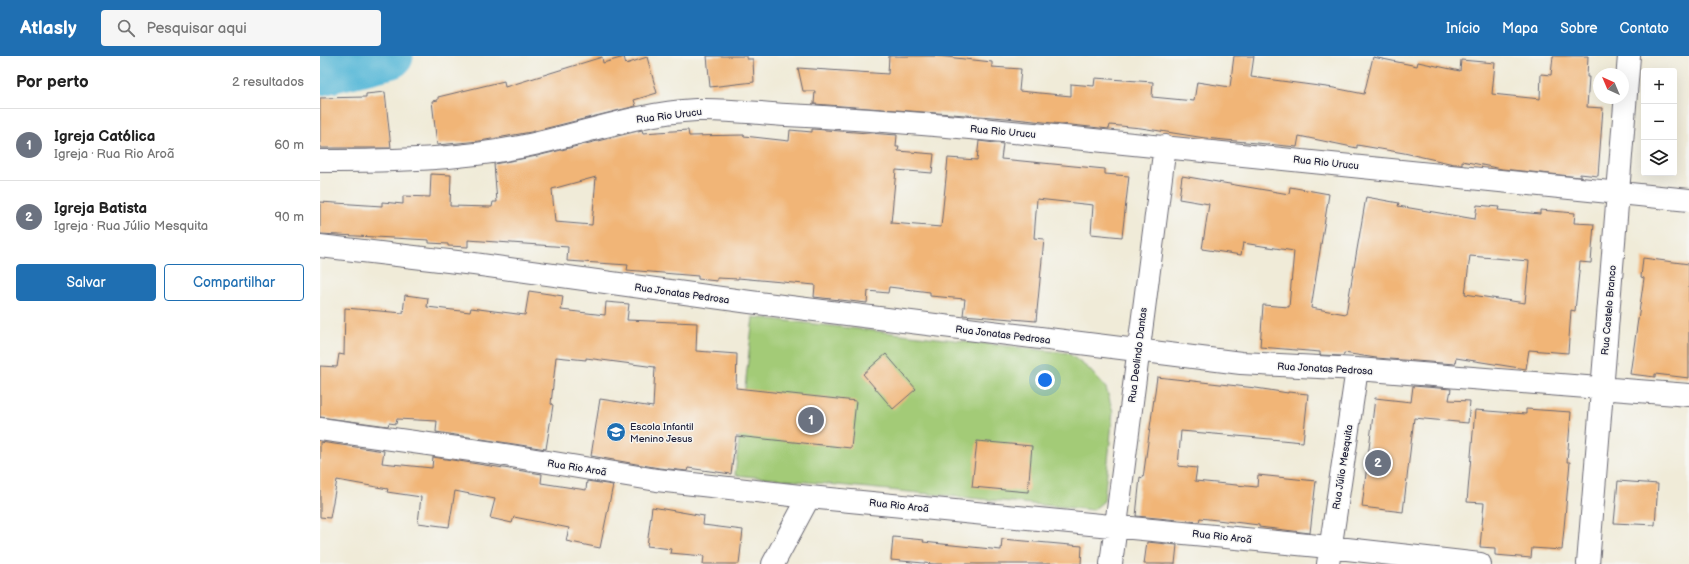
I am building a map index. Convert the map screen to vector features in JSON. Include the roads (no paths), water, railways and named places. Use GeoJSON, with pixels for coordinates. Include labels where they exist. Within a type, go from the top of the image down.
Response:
{"type":"FeatureCollection","features":[{"type":"Feature","properties":{"kind":"street","name":"Rua Castelo Branco"},"geometry":{"type":"LineString","coordinates":[[1588,564],[1629,56]]}},
{"type":"Feature","properties":{"kind":"street","name":"Rua Rio Urucu"},"geometry":{"type":"LineString","coordinates":[[320,161],[356,161],[435,157],[487,152],[532,145],[650,116],[698,110],[938,125],[1165,146],[1689,200]]}},
{"type":"Feature","properties":{"kind":"street","name":"Rua Deolindo Dantas"},"geometry":{"type":"LineString","coordinates":[[1111,564],[1137,351],[1165,146]]}},
{"type":"Feature","properties":{"kind":"street","name":"Rua Jonatas Pedrosa"},"geometry":{"type":"LineString","coordinates":[[320,246],[474,264],[742,301],[1240,363],[1357,369],[1689,395]]}},
{"type":"Feature","properties":{"kind":"street","name":"Rua Júlio Mesquita"},"geometry":{"type":"LineString","coordinates":[[1329,556],[1357,369]]}},
{"type":"Feature","properties":{"kind":"street","name":"Rua Rio Aroã"},"geometry":{"type":"LineString","coordinates":[[320,429],[493,453],[657,480],[809,497],[1115,526],[1329,556],[1480,564]]}},
{"type":"Feature","properties":{"kind":"street"},"geometry":{"type":"LineString","coordinates":[[773,564],[809,497]]}},
{"type":"Feature","properties":{"kind":"waterway"},"geometry":{"type":"LineString","coordinates":[[320,73],[391,56]]}},
{"type":"Feature","properties":{"kind":"place","name":"Igreja Católica"},"geometry":{"type":"Point","coordinates":[811,420]}},
{"type":"Feature","properties":{"kind":"place","name":"Escola Infantil Menino Jesus"},"geometry":{"type":"Point","coordinates":[616,432]}},
{"type":"Feature","properties":{"kind":"place","name":"Igreja Batista"},"geometry":{"type":"Point","coordinates":[1378,463]}}]}
